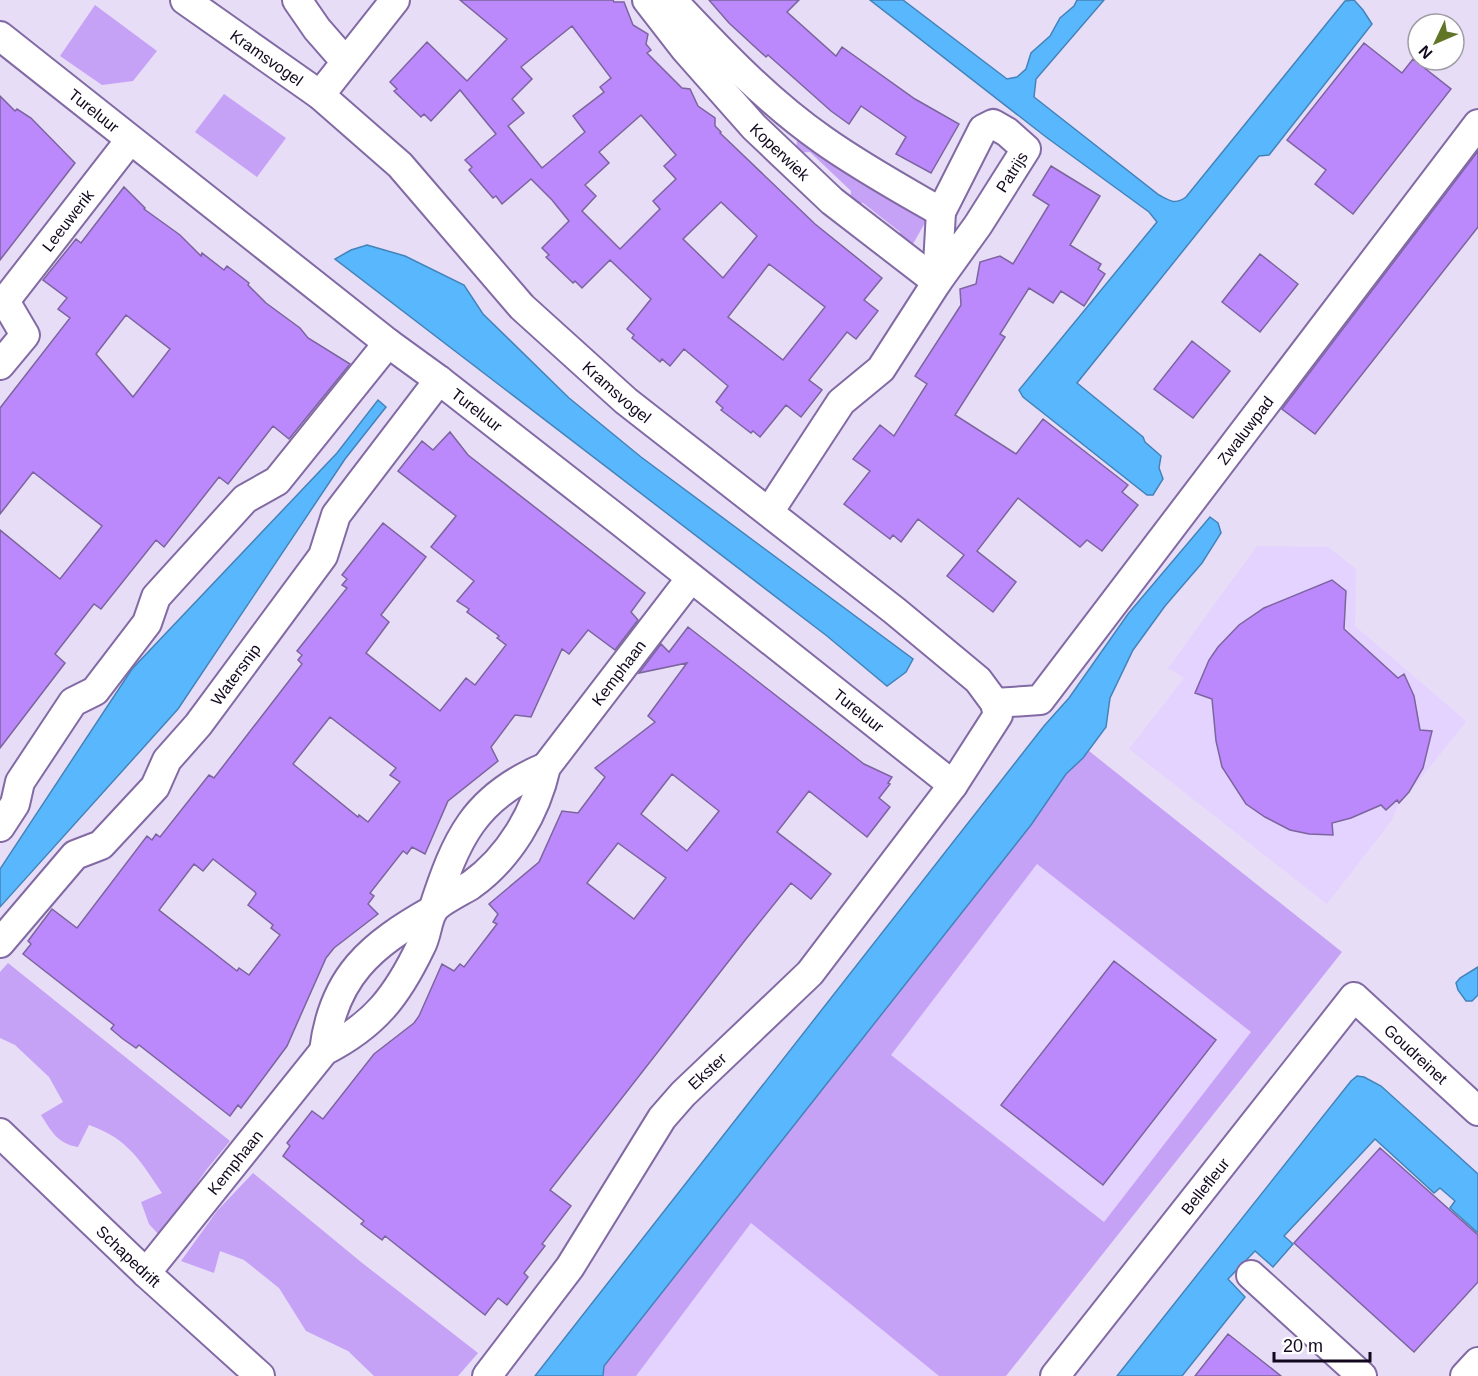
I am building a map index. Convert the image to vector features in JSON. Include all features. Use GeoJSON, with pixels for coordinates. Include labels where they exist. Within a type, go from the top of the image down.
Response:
{"type":"FeatureCollection","features":[{"type":"Feature","properties":{"kind":"street","name":"Kramsvogel"},"geometry":{"type":"LineString","coordinates":[[185,0],[320,95],[400,165],[522,307],[626,401],[895,611],[978,680],[994,703]]}},
{"type":"Feature","properties":{"kind":"street"},"geometry":{"type":"LineString","coordinates":[[297,0],[317,29],[345,61]]}},
{"type":"Feature","properties":{"kind":"street"},"geometry":{"type":"LineString","coordinates":[[320,95],[395,0]]}},
{"type":"Feature","properties":{"kind":"street","name":"Koperwiek"},"geometry":{"type":"LineString","coordinates":[[647,0],[685,49],[754,127],[832,201],[937,282]]}},
{"type":"Feature","properties":{"kind":"street","name":"Koperwiek"},"geometry":{"type":"LineString","coordinates":[[672,0],[719,50],[772,100],[822,140],[941,212]]}},
{"type":"Feature","properties":{"kind":"street","name":"Tureluur"},"geometry":{"type":"LineString","coordinates":[[0,36],[387,343],[439,380],[953,785]]}},
{"type":"Feature","properties":{"kind":"street","name":"Patrijs"},"geometry":{"type":"LineString","coordinates":[[769,513],[841,402],[881,369],[1026,149],[1007,132],[993,124],[983,129],[941,212],[937,282]]}},
{"type":"Feature","properties":{"kind":"street","name":"Zwaluwpad"},"geometry":{"type":"LineString","coordinates":[[994,703],[1040,700],[1478,124]]}},
{"type":"Feature","properties":{"kind":"street","name":"Leeuwerik"},"geometry":{"type":"LineString","coordinates":[[0,365],[25,335],[3,300],[130,140]]}},
{"type":"Feature","properties":{"kind":"street"},"geometry":{"type":"LineString","coordinates":[[0,827],[15,804],[20,782],[73,702],[95,691],[147,623],[156,597],[245,499],[277,481],[387,343]]}},
{"type":"Feature","properties":{"kind":"street","name":"Watersnip"},"geometry":{"type":"LineString","coordinates":[[0,943],[75,855],[101,845],[155,787],[167,760],[198,725],[323,556],[336,515],[439,380]]}},
{"type":"Feature","properties":{"kind":"street","name":"Kemphaan"},"geometry":{"type":"LineString","coordinates":[[324,1051],[327,1025],[348,978],[370,951],[398,929],[434,910],[473,884],[495,865],[523,825],[541,790],[546,767],[691,578]]}},
{"type":"Feature","properties":{"kind":"street"},"geometry":{"type":"LineString","coordinates":[[953,785],[998,715],[994,703]]}},
{"type":"Feature","properties":{"kind":"street","name":"Kemphaan"},"geometry":{"type":"LineString","coordinates":[[146,1273],[324,1051],[349,1039],[385,1007],[405,978],[423,942],[448,864],[468,825],[496,796],[522,777],[546,767]]}},
{"type":"Feature","properties":{"kind":"street","name":"Ekster"},"geometry":{"type":"LineString","coordinates":[[487,1376],[570,1267],[662,1118],[683,1094],[810,974],[953,785]]}},
{"type":"Feature","properties":{"kind":"street","name":"Goudreinet"},"geometry":{"type":"LineString","coordinates":[[1354,997],[1478,1111]]}},
{"type":"Feature","properties":{"kind":"street","name":"Bellefleur"},"geometry":{"type":"LineString","coordinates":[[1055,1376],[1354,997]]}},
{"type":"Feature","properties":{"kind":"street","name":"Schapedrift"},"geometry":{"type":"LineString","coordinates":[[0,1133],[146,1273],[260,1376]]}},
{"type":"Feature","properties":{"kind":"street"},"geometry":{"type":"LineString","coordinates":[[1251,1275],[1362,1376]]}},
{"type":"Feature","properties":{"kind":"street"},"geometry":{"type":"LineString","coordinates":[[1465,1376],[1478,1362]]}},
{"type":"Feature","properties":{"kind":"shaded area"},"geometry":{"type":"Polygon","coordinates":[[[95,5],[157,51],[133,81],[102,85],[60,56],[95,5]]]}},
{"type":"Feature","properties":{"kind":"shaded area"},"geometry":{"type":"Polygon","coordinates":[[[737,83],[926,214],[926,221],[913,244],[901,245],[900,232],[863,203],[850,203],[851,191],[810,152],[796,153],[797,140],[763,108],[750,108],[737,83]]]}},
{"type":"Feature","properties":{"kind":"shaded area"},"geometry":{"type":"Polygon","coordinates":[[[224,94],[286,138],[257,177],[195,132],[224,94]]]}},
{"type":"Feature","properties":{"kind":"shaded area"},"geometry":{"type":"Polygon","coordinates":[[[1257,546],[1328,547],[1356,569],[1355,626],[1465,720],[1465,723],[1399,803],[1392,820],[1327,904],[1129,749],[1184,678],[1168,668],[1257,546]]]}},
{"type":"Feature","properties":{"kind":"shaded area"},"geometry":{"type":"Polygon","coordinates":[[[1089,751],[1342,952],[1006,1376],[939,1376],[751,1223],[636,1376],[603,1376],[604,1366],[1031,825],[1066,774],[1089,751]],[[1037,864],[891,1055],[1104,1222],[1251,1032],[1037,864]]]}},
{"type":"Feature","properties":{"kind":"shaded area"},"geometry":{"type":"Polygon","coordinates":[[[1037,864],[1252,1032],[1104,1222],[890,1055],[1037,864]]]}},
{"type":"Feature","properties":{"kind":"shaded area"},"geometry":{"type":"Polygon","coordinates":[[[8,963],[230,1141],[207,1169],[160,1236],[149,1224],[141,1202],[162,1193],[132,1152],[114,1137],[89,1125],[78,1147],[65,1143],[56,1136],[41,1115],[63,1102],[49,1077],[15,1045],[0,1038],[0,972],[8,963]]]}},
{"type":"Feature","properties":{"kind":"shaded area"},"geometry":{"type":"Polygon","coordinates":[[[253,1173],[361,1262],[478,1353],[458,1376],[374,1376],[348,1351],[306,1331],[279,1288],[244,1260],[220,1251],[214,1273],[181,1261],[217,1211],[253,1173]]]}},
{"type":"Feature","properties":{"kind":"shaded area"},"geometry":{"type":"Polygon","coordinates":[[[751,1222],[939,1376],[636,1376],[751,1222]]]}},
{"type":"Feature","properties":{"kind":"water"},"geometry":{"type":"Polygon","coordinates":[[[870,0],[903,0],[1007,79],[1017,77],[1026,69],[1031,53],[1050,36],[1060,18],[1074,6],[1077,0],[1104,0],[1036,79],[1034,97],[1159,195],[1176,201],[1186,197],[1345,1],[1354,0],[1372,24],[1269,155],[1259,156],[1077,383],[1143,437],[1145,442],[1161,456],[1159,468],[1163,479],[1153,495],[1147,495],[1023,397],[1019,390],[1157,222],[1149,212],[1046,137],[870,0]]]}},
{"type":"Feature","properties":{"kind":"water"},"geometry":{"type":"Polygon","coordinates":[[[367,245],[405,256],[464,285],[483,314],[569,398],[641,457],[913,659],[906,672],[887,686],[827,636],[335,259],[351,250],[367,245]]]}},
{"type":"Feature","properties":{"kind":"water"},"geometry":{"type":"Polygon","coordinates":[[[378,400],[386,407],[345,459],[178,709],[0,907],[0,869],[132,669],[337,453],[378,400]]]}},
{"type":"Feature","properties":{"kind":"water"},"geometry":{"type":"Polygon","coordinates":[[[1210,517],[1218,523],[1221,533],[1202,563],[1165,606],[1133,650],[1110,698],[1106,727],[1083,758],[1066,774],[1031,825],[604,1366],[603,1376],[535,1376],[1044,726],[1069,698],[1128,614],[1210,517]]]}},
{"type":"Feature","properties":{"kind":"water"},"geometry":{"type":"Polygon","coordinates":[[[1478,967],[1478,995],[1472,1001],[1466,1001],[1456,983],[1478,967]]]}},
{"type":"Feature","properties":{"kind":"water"},"geometry":{"type":"Polygon","coordinates":[[[1357,1076],[1381,1086],[1478,1174],[1478,1233],[1450,1208],[1455,1201],[1440,1188],[1434,1193],[1375,1139],[1284,1236],[1293,1244],[1273,1267],[1255,1251],[1228,1279],[1245,1297],[1182,1376],[1117,1376],[1351,1081],[1357,1076]]]}},
{"type":"Feature","properties":{"kind":"building"},"geometry":{"type":"Polygon","coordinates":[[[460,0],[613,0],[624,2],[633,25],[648,34],[646,44],[651,50],[647,53],[682,88],[690,89],[698,106],[715,118],[715,126],[720,133],[815,224],[882,278],[864,300],[878,311],[856,339],[847,332],[809,380],[822,390],[801,417],[786,405],[760,437],[753,431],[751,433],[721,410],[723,408],[716,402],[728,386],[684,349],[670,366],[662,359],[660,362],[632,338],[634,335],[627,329],[651,299],[610,260],[582,288],[575,281],[573,283],[546,257],[549,255],[542,248],[569,221],[552,200],[531,179],[502,204],[496,196],[493,198],[469,170],[472,167],[465,160],[496,134],[460,90],[431,121],[424,114],[421,117],[394,91],[397,89],[390,82],[427,42],[467,81],[507,39],[460,0]],[[572,26],[521,67],[532,79],[512,99],[524,113],[508,126],[542,168],[585,132],[573,116],[604,92],[600,87],[611,78],[572,26]],[[641,115],[599,152],[609,163],[585,185],[596,196],[582,211],[620,249],[660,209],[653,201],[676,179],[664,166],[676,155],[641,115]],[[721,202],[683,239],[723,278],[757,236],[721,202]],[[769,264],[728,317],[783,360],[825,307],[769,264]]]}},
{"type":"Feature","properties":{"kind":"building"},"geometry":{"type":"Polygon","coordinates":[[[709,0],[799,0],[787,12],[836,56],[842,47],[915,99],[959,124],[931,173],[896,154],[906,137],[861,106],[849,124],[768,55],[766,57],[729,23],[709,0]]]}},
{"type":"Feature","properties":{"kind":"building"},"geometry":{"type":"Polygon","coordinates":[[[1364,43],[1402,73],[1406,68],[1406,72],[1429,72],[1451,89],[1353,214],[1315,184],[1326,170],[1287,140],[1364,43]]]}},
{"type":"Feature","properties":{"kind":"building"},"geometry":{"type":"Polygon","coordinates":[[[0,96],[15,111],[17,109],[31,118],[75,163],[0,260],[0,96]]]}},
{"type":"Feature","properties":{"kind":"building"},"geometry":{"type":"Polygon","coordinates":[[[1478,151],[1478,227],[1315,434],[1282,409],[1478,151]]]}},
{"type":"Feature","properties":{"kind":"building"},"geometry":{"type":"Polygon","coordinates":[[[1051,166],[1100,196],[1070,245],[1101,264],[1098,269],[1105,274],[1084,306],[1061,291],[1053,303],[1029,288],[1000,334],[1005,337],[955,415],[1016,454],[1043,419],[1128,485],[1122,492],[1138,505],[1102,551],[1087,540],[1080,547],[1018,498],[977,551],[1016,582],[993,612],[947,576],[964,555],[918,519],[901,542],[893,535],[890,539],[844,504],[870,471],[853,459],[880,425],[894,436],[927,384],[915,376],[961,305],[960,289],[976,284],[980,262],[1000,256],[1013,264],[1049,205],[1033,195],[1051,166]]]}},
{"type":"Feature","properties":{"kind":"building"},"geometry":{"type":"Polygon","coordinates":[[[124,187],[144,209],[180,235],[201,256],[202,253],[224,270],[227,266],[249,283],[248,285],[266,303],[300,328],[308,338],[350,364],[289,439],[273,426],[228,484],[219,477],[164,547],[156,540],[101,609],[94,604],[55,654],[65,663],[0,748],[0,530],[60,579],[102,526],[33,472],[0,514],[0,408],[70,318],[58,309],[67,298],[43,280],[76,239],[81,243],[124,187]],[[126,315],[96,354],[133,397],[170,349],[126,315]]]}},
{"type":"Feature","properties":{"kind":"building"},"geometry":{"type":"Polygon","coordinates":[[[1260,254],[1298,284],[1260,332],[1222,302],[1260,254]]]}},
{"type":"Feature","properties":{"kind":"building"},"geometry":{"type":"Polygon","coordinates":[[[1192,341],[1230,371],[1193,418],[1154,389],[1192,341]]]}},
{"type":"Feature","properties":{"kind":"building"},"geometry":{"type":"Polygon","coordinates":[[[450,432],[468,455],[645,593],[631,612],[638,620],[615,650],[588,630],[569,654],[562,649],[531,717],[515,715],[491,747],[498,761],[448,801],[425,854],[412,847],[407,854],[403,851],[370,893],[374,896],[368,904],[378,914],[334,948],[326,958],[287,1046],[241,1108],[238,1105],[230,1116],[139,1045],[136,1048],[123,1039],[111,1029],[114,1025],[23,954],[31,944],[28,941],[52,909],[77,928],[147,836],[152,840],[156,834],[160,837],[209,775],[214,778],[302,664],[298,660],[302,655],[297,651],[347,588],[342,585],[347,579],[342,575],[383,523],[426,557],[381,615],[389,622],[366,653],[440,711],[466,678],[475,685],[506,645],[497,638],[499,636],[467,612],[469,609],[457,601],[474,581],[431,547],[456,516],[398,471],[422,441],[433,450],[450,432]],[[330,717],[293,764],[358,817],[359,815],[368,822],[400,782],[390,775],[396,768],[330,717]],[[213,859],[203,871],[194,864],[159,910],[237,971],[239,968],[249,975],[280,935],[271,928],[273,925],[248,905],[256,894],[255,892],[213,859]]]}},
{"type":"Feature","properties":{"kind":"building"},"geometry":{"type":"Polygon","coordinates":[[[1332,580],[1346,591],[1344,629],[1398,678],[1404,674],[1414,696],[1420,730],[1432,731],[1423,768],[1409,792],[1399,803],[1397,800],[1386,810],[1381,805],[1351,818],[1332,823],[1333,835],[1309,834],[1290,830],[1246,804],[1222,767],[1216,741],[1212,699],[1195,693],[1209,660],[1239,625],[1264,608],[1332,580]]]}},
{"type":"Feature","properties":{"kind":"building"},"geometry":{"type":"Polygon","coordinates":[[[688,627],[864,764],[892,777],[888,783],[890,784],[879,798],[890,807],[867,837],[809,791],[777,832],[831,874],[811,899],[791,883],[746,939],[550,1190],[571,1206],[542,1244],[545,1246],[524,1273],[528,1277],[507,1305],[498,1298],[485,1315],[385,1236],[382,1240],[361,1224],[364,1221],[283,1156],[290,1146],[287,1143],[312,1111],[323,1119],[374,1054],[414,1023],[442,964],[454,971],[460,964],[464,967],[497,924],[493,922],[498,914],[489,904],[539,862],[562,811],[578,813],[605,777],[595,768],[655,722],[648,716],[687,663],[639,673],[661,644],[669,652],[688,627]],[[672,774],[641,814],[687,851],[719,811],[672,774]],[[618,843],[587,883],[634,919],[666,878],[618,843]]]}},
{"type":"Feature","properties":{"kind":"building"},"geometry":{"type":"Polygon","coordinates":[[[1114,961],[1216,1040],[1103,1185],[1001,1105],[1114,961]]]}},
{"type":"Feature","properties":{"kind":"building"},"geometry":{"type":"Polygon","coordinates":[[[1380,1148],[1478,1235],[1478,1282],[1414,1352],[1294,1243],[1380,1148]]]}},
{"type":"Feature","properties":{"kind":"building"},"geometry":{"type":"Polygon","coordinates":[[[1228,1334],[1281,1376],[1195,1376],[1228,1334]]]}}]}
